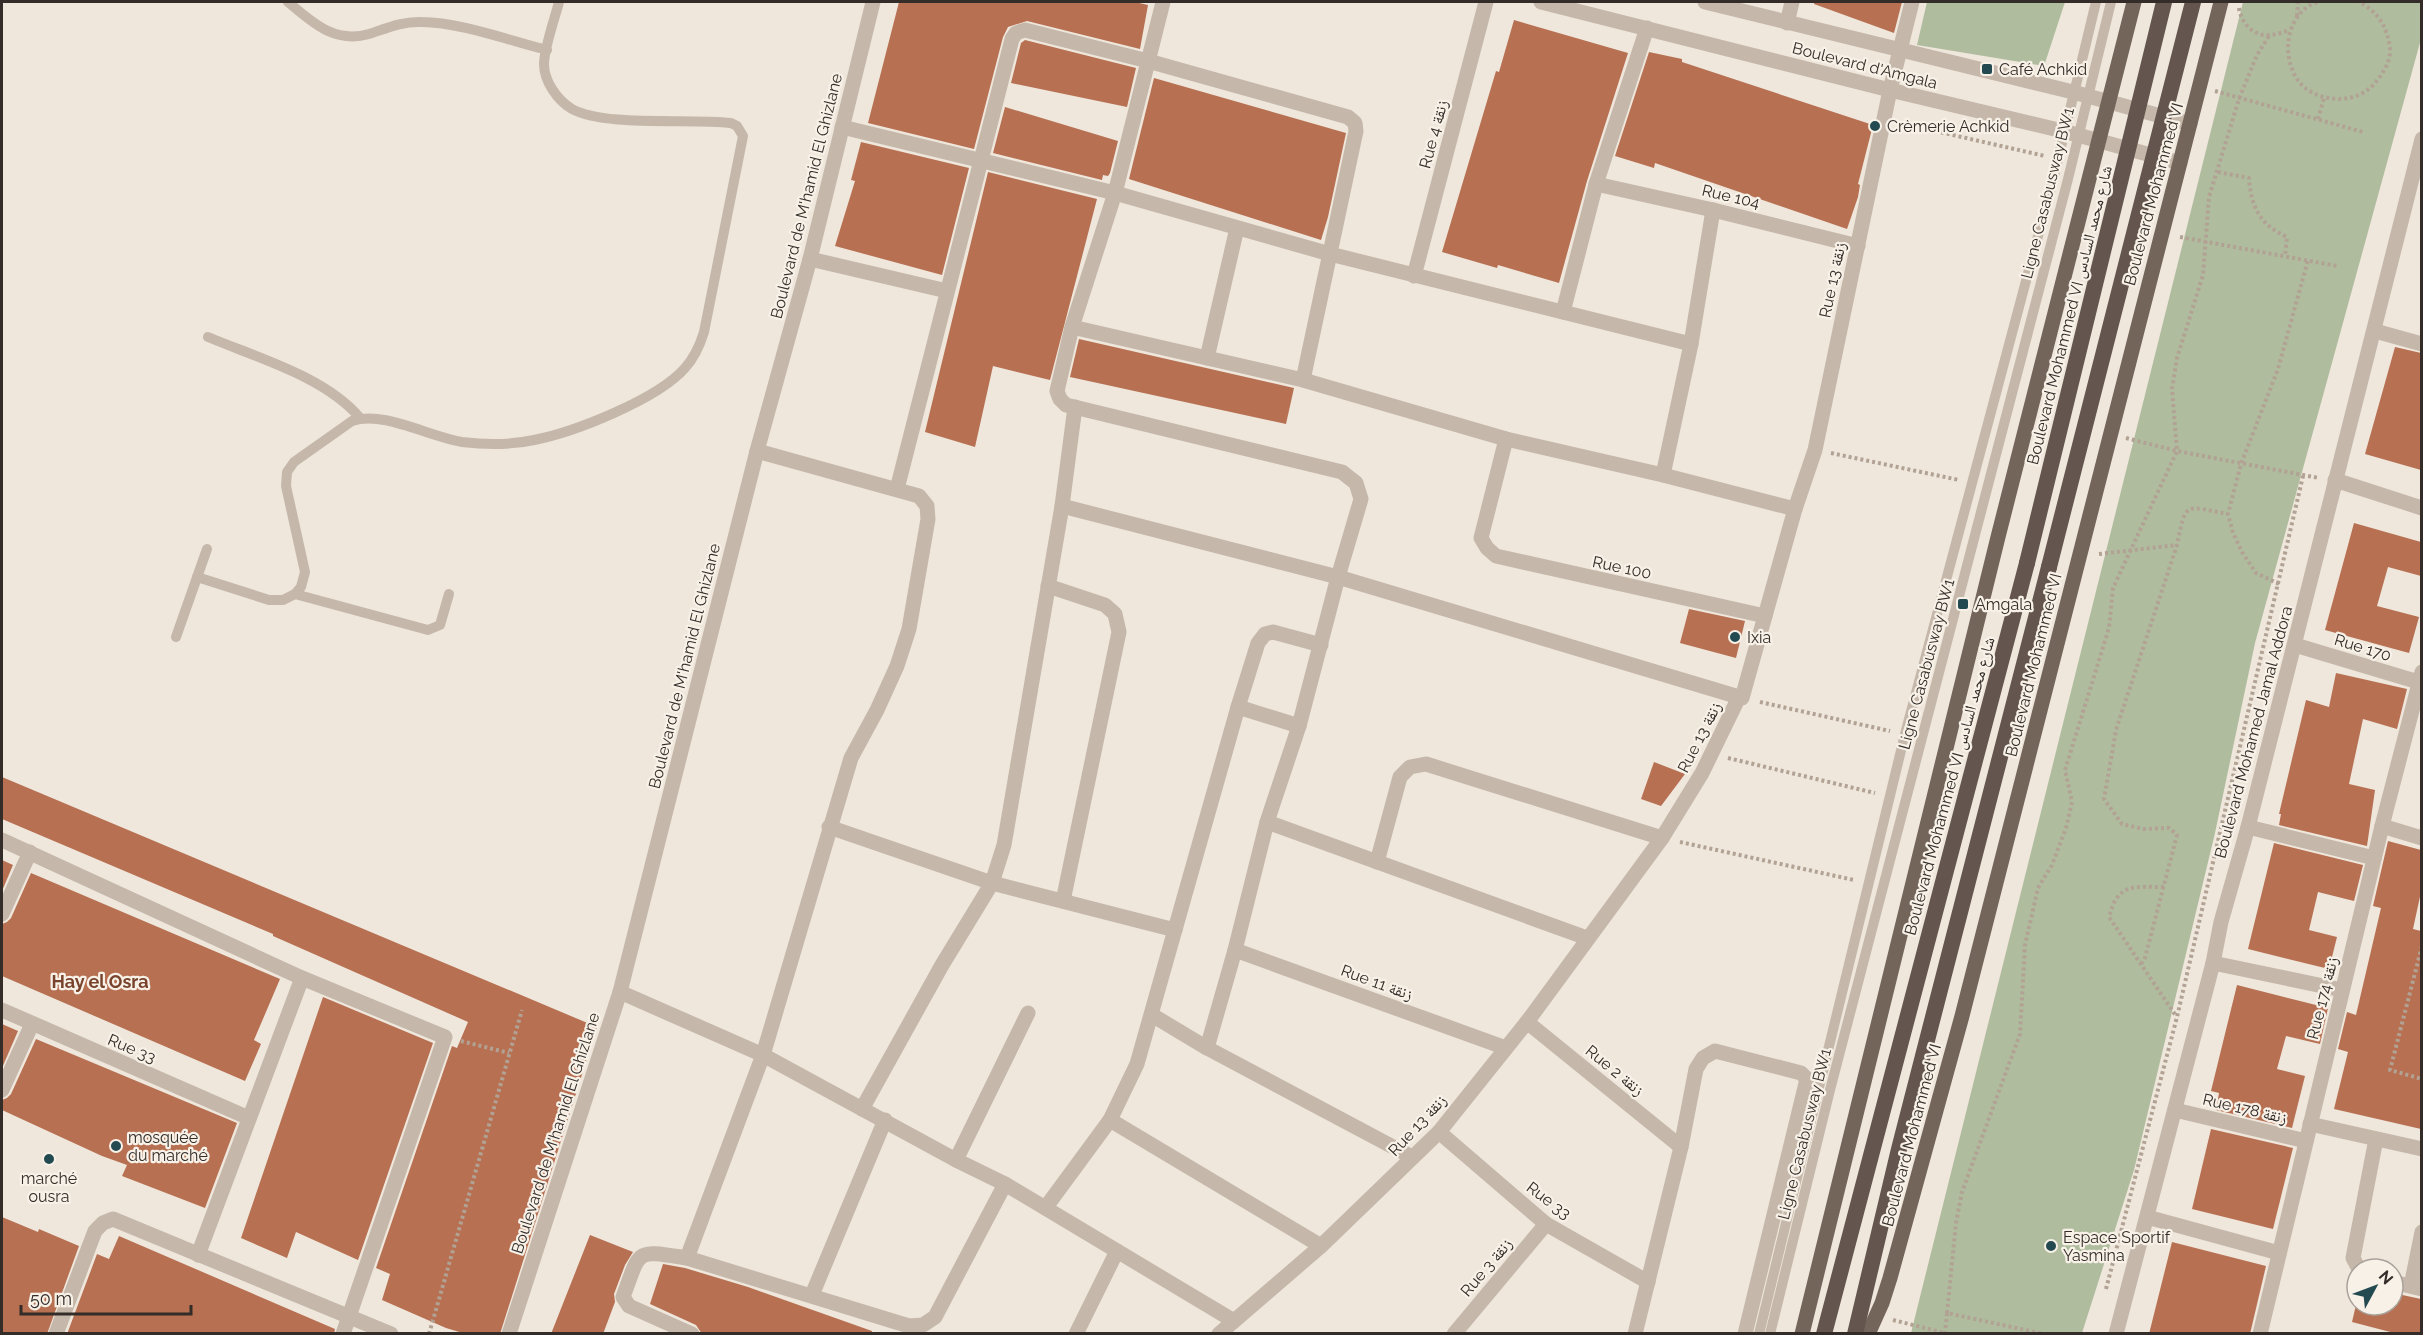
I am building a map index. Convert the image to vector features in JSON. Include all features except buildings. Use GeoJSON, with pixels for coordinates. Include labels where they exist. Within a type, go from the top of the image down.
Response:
{"type":"FeatureCollection","features":[{"type":"Feature","properties":{"kind":"highway","name":"Boulevard Mohammed VI شارع محمد السادس"},"geometry":{"type":"LineString","coordinates":[[1824,1334],[2027,563],[2164,2]]}},
{"type":"Feature","properties":{"kind":"highway"},"geometry":{"type":"LineString","coordinates":[[1855,1334],[1899,1149],[2193,2]]}},
{"type":"Feature","properties":{"kind":"main road"},"geometry":{"type":"LineString","coordinates":[[1802,1334],[1995,549],[2134,2]]}},
{"type":"Feature","properties":{"kind":"main road","name":"Boulevard Mohammed VI"},"geometry":{"type":"LineString","coordinates":[[1868,1334],[1890,1278],[1962,1016],[2221,2]]}},
{"type":"Feature","properties":{"kind":"street","name":"Boulevard de M'hamid El Ghizlane"},"geometry":{"type":"LineString","coordinates":[[509,1334],[620,992],[758,451],[810,260],[873,2]]}},
{"type":"Feature","properties":{"kind":"street"},"geometry":{"type":"LineString","coordinates":[[1163,2],[1115,193],[1072,327],[1057,391],[1060,399],[1066,405],[1342,472],[1356,483],[1360,499],[1299,726],[1267,822],[1208,1048]]}},
{"type":"Feature","properties":{"kind":"street","name":"Rue 4 زنقة"},"geometry":{"type":"LineString","coordinates":[[1414,276],[1486,2]]}},
{"type":"Feature","properties":{"kind":"street","name":"Boulevard d'Amgala"},"geometry":{"type":"LineString","coordinates":[[1541,2],[2181,162]]}},
{"type":"Feature","properties":{"kind":"street","name":"Boulevard d'Amgala"},"geometry":{"type":"LineString","coordinates":[[1705,2],[2190,123]]}},
{"type":"Feature","properties":{"kind":"street"},"geometry":{"type":"LineString","coordinates":[[1787,23],[1792,2]]}},
{"type":"Feature","properties":{"kind":"street","name":"Rue 13 زنقة"},"geometry":{"type":"LineString","coordinates":[[1219,1334],[1321,1246],[1439,1132],[1527,1022],[1662,838],[1713,754],[1741,698],[1795,509],[1815,450],[1890,90],[1912,2]]}},
{"type":"Feature","properties":{"kind":"street"},"geometry":{"type":"LineString","coordinates":[[1563,312],[1596,184],[1647,28]]}},
{"type":"Feature","properties":{"kind":"street"},"geometry":{"type":"LineString","coordinates":[[897,489],[979,160],[1012,39],[1016,33],[1025,30],[1148,61],[1348,117],[1355,123],[1356,131],[1303,380]]}},
{"type":"Feature","properties":{"kind":"street"},"geometry":{"type":"LineString","coordinates":[[842,127],[1115,193],[1330,254],[1691,344]]}},
{"type":"Feature","properties":{"kind":"street","name":"Boulevard Mohamed Jamal Addora"},"geometry":{"type":"LineString","coordinates":[[2116,1334],[2213,963],[2221,922],[2295,645],[2335,480],[2374,331],[2415,189],[2421,139]]}},
{"type":"Feature","properties":{"kind":"street","name":"Rue 104"},"geometry":{"type":"LineString","coordinates":[[1596,184],[1858,246]]}},
{"type":"Feature","properties":{"kind":"street"},"geometry":{"type":"LineString","coordinates":[[1663,475],[1691,344],[1713,210]]}},
{"type":"Feature","properties":{"kind":"street"},"geometry":{"type":"LineString","coordinates":[[1207,358],[1237,228]]}},
{"type":"Feature","properties":{"kind":"street"},"geometry":{"type":"LineString","coordinates":[[810,260],[947,291]]}},
{"type":"Feature","properties":{"kind":"street"},"geometry":{"type":"LineString","coordinates":[[1072,327],[1303,380],[1506,439],[1663,475],[1795,509]]}},
{"type":"Feature","properties":{"kind":"street"},"geometry":{"type":"LineString","coordinates":[[2374,331],[2421,344]]}},
{"type":"Feature","properties":{"kind":"street"},"geometry":{"type":"LineString","coordinates":[[862,1109],[942,965],[992,883],[1004,845],[1062,506],[1075,407]]}},
{"type":"Feature","properties":{"kind":"street","name":"Rue 100"},"geometry":{"type":"LineString","coordinates":[[1506,439],[1481,538],[1496,556],[1508,561],[1765,616]]}},
{"type":"Feature","properties":{"kind":"street"},"geometry":{"type":"LineString","coordinates":[[687,1258],[764,1056],[851,758],[897,666],[909,628],[928,519],[927,506],[919,496],[758,451]]}},
{"type":"Feature","properties":{"kind":"street"},"geometry":{"type":"LineString","coordinates":[[2335,480],[2421,508]]}},
{"type":"Feature","properties":{"kind":"street"},"geometry":{"type":"LineString","coordinates":[[1062,506],[1338,577],[1741,698]]}},
{"type":"Feature","properties":{"kind":"street"},"geometry":{"type":"LineString","coordinates":[[1048,586],[1105,605],[1115,614],[1119,632],[1064,901]]}},
{"type":"Feature","properties":{"kind":"street"},"geometry":{"type":"LineString","coordinates":[[1046,1207],[1110,1120],[1137,1064],[1258,643],[1265,634],[1273,632],[1321,645]]}},
{"type":"Feature","properties":{"kind":"street","name":"Rue 170"},"geometry":{"type":"LineString","coordinates":[[2295,645],[2421,679]]}},
{"type":"Feature","properties":{"kind":"street","name":"Rue 174 زنقة"},"geometry":{"type":"LineString","coordinates":[[2260,1334],[2374,858],[2421,679]]}},
{"type":"Feature","properties":{"kind":"street"},"geometry":{"type":"LineString","coordinates":[[1238,707],[1299,726]]}},
{"type":"Feature","properties":{"kind":"street"},"geometry":{"type":"LineString","coordinates":[[1377,862],[1400,777],[1410,767],[1426,764],[1662,838]]}},
{"type":"Feature","properties":{"kind":"street"},"geometry":{"type":"LineString","coordinates":[[1267,822],[1587,938]]}},
{"type":"Feature","properties":{"kind":"street"},"geometry":{"type":"LineString","coordinates":[[2382,826],[2421,838]]}},
{"type":"Feature","properties":{"kind":"street"},"geometry":{"type":"LineString","coordinates":[[829,827],[992,883],[1175,930]]}},
{"type":"Feature","properties":{"kind":"street"},"geometry":{"type":"LineString","coordinates":[[2248,827],[2374,858]]}},
{"type":"Feature","properties":{"kind":"street"},"geometry":{"type":"LineString","coordinates":[[2,840],[302,978],[446,1037],[343,1334]]}},
{"type":"Feature","properties":{"kind":"street"},"geometry":{"type":"LineString","coordinates":[[2,914],[30,852]]}},
{"type":"Feature","properties":{"kind":"street","name":"Rue 11 زنقة"},"geometry":{"type":"LineString","coordinates":[[1235,950],[1506,1048]]}},
{"type":"Feature","properties":{"kind":"street"},"geometry":{"type":"LineString","coordinates":[[2213,963],[2342,990]]}},
{"type":"Feature","properties":{"kind":"street"},"geometry":{"type":"LineString","coordinates":[[198,1256],[302,978]]}},
{"type":"Feature","properties":{"kind":"street"},"geometry":{"type":"LineString","coordinates":[[620,992],[764,1056],[1005,1184],[1234,1321]]}},
{"type":"Feature","properties":{"kind":"street","name":"Rue 33"},"geometry":{"type":"LineString","coordinates":[[2,1010],[249,1118]]}},
{"type":"Feature","properties":{"kind":"street"},"geometry":{"type":"LineString","coordinates":[[956,1160],[1028,1012]]}},
{"type":"Feature","properties":{"kind":"street"},"geometry":{"type":"LineString","coordinates":[[1152,1015],[1208,1048],[1412,1157]]}},
{"type":"Feature","properties":{"kind":"street","name":"Rue 2 زنقة"},"geometry":{"type":"LineString","coordinates":[[1527,1022],[1682,1147]]}},
{"type":"Feature","properties":{"kind":"street"},"geometry":{"type":"LineString","coordinates":[[2,1090],[32,1024]]}},
{"type":"Feature","properties":{"kind":"street"},"geometry":{"type":"LineString","coordinates":[[1635,1334],[1682,1147],[1696,1069],[1703,1058],[1715,1051],[1801,1072],[1806,1076],[1807,1082],[1745,1334]]}},
{"type":"Feature","properties":{"kind":"street","name":"Rue 178 زنقة"},"geometry":{"type":"LineString","coordinates":[[2175,1110],[2306,1141]]}},
{"type":"Feature","properties":{"kind":"street"},"geometry":{"type":"LineString","coordinates":[[812,1295],[885,1120]]}},
{"type":"Feature","properties":{"kind":"street"},"geometry":{"type":"LineString","coordinates":[[1110,1120],[1321,1246]]}},
{"type":"Feature","properties":{"kind":"street","name":"Rue 178 زنقة"},"geometry":{"type":"LineString","coordinates":[[2310,1124],[2421,1149]]}},
{"type":"Feature","properties":{"kind":"street","name":"Rue 33"},"geometry":{"type":"LineString","coordinates":[[1439,1132],[1546,1224],[1648,1282]]}},
{"type":"Feature","properties":{"kind":"street"},"geometry":{"type":"LineString","coordinates":[[2353,1257],[2376,1139]]}},
{"type":"Feature","properties":{"kind":"street"},"geometry":{"type":"LineString","coordinates":[[692,1334],[629,1306],[623,1297],[636,1261],[644,1254],[653,1252],[687,1258],[909,1326],[923,1325],[935,1317],[1005,1184]]}},
{"type":"Feature","properties":{"kind":"street"},"geometry":{"type":"LineString","coordinates":[[2147,1217],[2279,1253]]}},
{"type":"Feature","properties":{"kind":"street"},"geometry":{"type":"LineString","coordinates":[[56,1334],[95,1231],[103,1223],[113,1219],[391,1334]]}},
{"type":"Feature","properties":{"kind":"street","name":"Rue 3 زنقة"},"geometry":{"type":"LineString","coordinates":[[1454,1334],[1546,1224]]}},
{"type":"Feature","properties":{"kind":"street"},"geometry":{"type":"LineString","coordinates":[[2416,1287],[2421,1232]]}},
{"type":"Feature","properties":{"kind":"street"},"geometry":{"type":"LineString","coordinates":[[1076,1334],[1117,1251]]}},
{"type":"Feature","properties":{"kind":"lane"},"geometry":{"type":"LineString","coordinates":[[288,2],[313,24],[334,34],[357,36],[404,23],[442,23],[547,50]]}},
{"type":"Feature","properties":{"kind":"lane"},"geometry":{"type":"LineString","coordinates":[[197,577],[269,600],[283,600],[295,594],[301,587],[305,572],[286,486],[287,472],[294,462],[344,426],[360,418],[378,418],[443,438],[478,444],[535,440],[588,423],[646,397],[676,377],[686,367],[700,345],[744,142],[741,131],[731,123],[724,122],[599,117],[573,109],[562,101],[549,82],[544,62],[560,2]]}},
{"type":"Feature","properties":{"kind":"lane","name":"Ligne Casabusway BW1"},"geometry":{"type":"LineString","coordinates":[[2080,94],[2096,2]]}},
{"type":"Feature","properties":{"kind":"lane","name":"Ligne Casabusway BW1"},"geometry":{"type":"LineString","coordinates":[[1759,1334],[1905,734],[1971,482],[2066,132],[2111,2]]}},
{"type":"Feature","properties":{"kind":"lane","name":"Ligne Casabusway BW1"},"geometry":{"type":"LineString","coordinates":[[1770,1334],[1833,1079],[2065,191],[2066,132]]}},
{"type":"Feature","properties":{"kind":"lane"},"geometry":{"type":"LineString","coordinates":[[208,337],[319,384],[343,399],[360,418]]}},
{"type":"Feature","properties":{"kind":"lane"},"geometry":{"type":"LineString","coordinates":[[176,637],[207,549]]}},
{"type":"Feature","properties":{"kind":"lane"},"geometry":{"type":"LineString","coordinates":[[295,594],[428,630],[440,625],[449,594]]}},
{"type":"Feature","properties":{"kind":"path"},"geometry":{"type":"LineString","coordinates":[[2239,2],[2239,12],[2245,24],[2256,33],[2269,36],[2290,30]]}},
{"type":"Feature","properties":{"kind":"path"},"geometry":{"type":"LineString","coordinates":[[2298,2],[2297,17],[2290,30],[2288,58],[2300,83],[2324,98],[2347,99],[2368,90],[2384,73],[2390,51],[2386,28],[2373,9],[2359,2]]}},
{"type":"Feature","properties":{"kind":"path"},"geometry":{"type":"LineString","coordinates":[[2297,17],[2317,2]]}},
{"type":"Feature","properties":{"kind":"path"},"geometry":{"type":"LineString","coordinates":[[1888,1319],[1945,1333],[1956,1223],[1962,1192],[2020,1034],[2022,969],[2030,921],[2038,888],[2052,865],[2066,828],[2072,802],[2065,770],[2109,628],[2113,588],[2177,451],[2172,389],[2177,358],[2203,275],[2209,197],[2239,99],[2257,55],[2269,36]]}},
{"type":"Feature","properties":{"kind":"path"},"geometry":{"type":"LineString","coordinates":[[2200,87],[2363,132]]}},
{"type":"Feature","properties":{"kind":"path"},"geometry":{"type":"LineString","coordinates":[[2318,119],[2324,98]]}},
{"type":"Feature","properties":{"kind":"path"},"geometry":{"type":"LineString","coordinates":[[1884,120],[2050,157],[2066,132]]}},
{"type":"Feature","properties":{"kind":"path"},"geometry":{"type":"LineString","coordinates":[[2218,172],[2250,178],[2256,211],[2272,231],[2287,237],[2285,256]]}},
{"type":"Feature","properties":{"kind":"path"},"geometry":{"type":"LineString","coordinates":[[2161,234],[2337,267]]}},
{"type":"Feature","properties":{"kind":"path"},"geometry":{"type":"LineString","coordinates":[[2278,585],[2256,573],[2251,566],[2233,532],[2228,514],[2241,464],[2278,369],[2308,260]]}},
{"type":"Feature","properties":{"kind":"path"},"geometry":{"type":"LineString","coordinates":[[2111,434],[2177,451],[2303,476],[2335,480]]}},
{"type":"Feature","properties":{"kind":"path"},"geometry":{"type":"LineString","coordinates":[[1815,450],[1971,482]]}},
{"type":"Feature","properties":{"kind":"path"},"geometry":{"type":"LineString","coordinates":[[2103,1300],[2177,1017],[2303,476]]}},
{"type":"Feature","properties":{"kind":"path"},"geometry":{"type":"LineString","coordinates":[[2141,964],[2145,958],[2177,835],[2169,828],[2143,829],[2122,824],[2104,799],[2116,730],[2177,545],[2183,516],[2187,510],[2194,508],[2228,514]]}},
{"type":"Feature","properties":{"kind":"path"},"geometry":{"type":"LineString","coordinates":[[2080,556],[2177,545]]}},
{"type":"Feature","properties":{"kind":"path"},"geometry":{"type":"LineString","coordinates":[[1741,698],[1905,734]]}},
{"type":"Feature","properties":{"kind":"path"},"geometry":{"type":"LineString","coordinates":[[1713,754],[1891,797]]}},
{"type":"Feature","properties":{"kind":"path"},"geometry":{"type":"LineString","coordinates":[[1662,838],[1869,883]]}},
{"type":"Feature","properties":{"kind":"path"},"geometry":{"type":"LineString","coordinates":[[2164,887],[2138,887],[2122,891],[2113,901],[2109,917],[2177,1017]]}},
{"type":"Feature","properties":{"kind":"path"},"geometry":{"type":"LineString","coordinates":[[2421,946],[2390,1070],[2421,1079]]}},
{"type":"Feature","properties":{"kind":"path"},"geometry":{"type":"LineString","coordinates":[[429,1334],[522,1010]]}},
{"type":"Feature","properties":{"kind":"path"},"geometry":{"type":"LineString","coordinates":[[446,1037],[509,1053]]}},
{"type":"Feature","properties":{"kind":"path"},"geometry":{"type":"LineString","coordinates":[[1947,1313],[2043,1334]]}},
{"type":"Feature","properties":{"kind":"green space"},"geometry":{"type":"Polygon","coordinates":[[[1927,2],[2065,2],[2044,66],[1917,45],[1927,2]]]}},
{"type":"Feature","properties":{"kind":"green space"},"geometry":{"type":"Polygon","coordinates":[[[2243,2],[2421,2],[2421,39],[2255,643],[2215,833],[2134,1170],[2082,1333],[1911,1333],[2243,2]]]}},
{"type":"Feature","properties":{"kind":"place","name":"Café Achkid"},"geometry":{"type":"Point","coordinates":[1987,69]}},
{"type":"Feature","properties":{"kind":"place","name":"Crèmerie Achkid"},"geometry":{"type":"Point","coordinates":[1875,126]}},
{"type":"Feature","properties":{"kind":"place","name":"Amgala"},"geometry":{"type":"Point","coordinates":[1963,604]}},
{"type":"Feature","properties":{"kind":"place","name":"Ixia"},"geometry":{"type":"Point","coordinates":[1735,637]}},
{"type":"Feature","properties":{"kind":"place","name":"mosquée du marché"},"geometry":{"type":"Point","coordinates":[116,1146]}},
{"type":"Feature","properties":{"kind":"place","name":"marché ousra"},"geometry":{"type":"Point","coordinates":[49,1159]}},
{"type":"Feature","properties":{"kind":"place","name":"Espace Sportif Yasmina"},"geometry":{"type":"Point","coordinates":[2051,1246]}},
{"type":"Feature","properties":{"kind":"district","name":"Hay el Osra"},"geometry":{"type":"Point","coordinates":[100,982]}}]}
